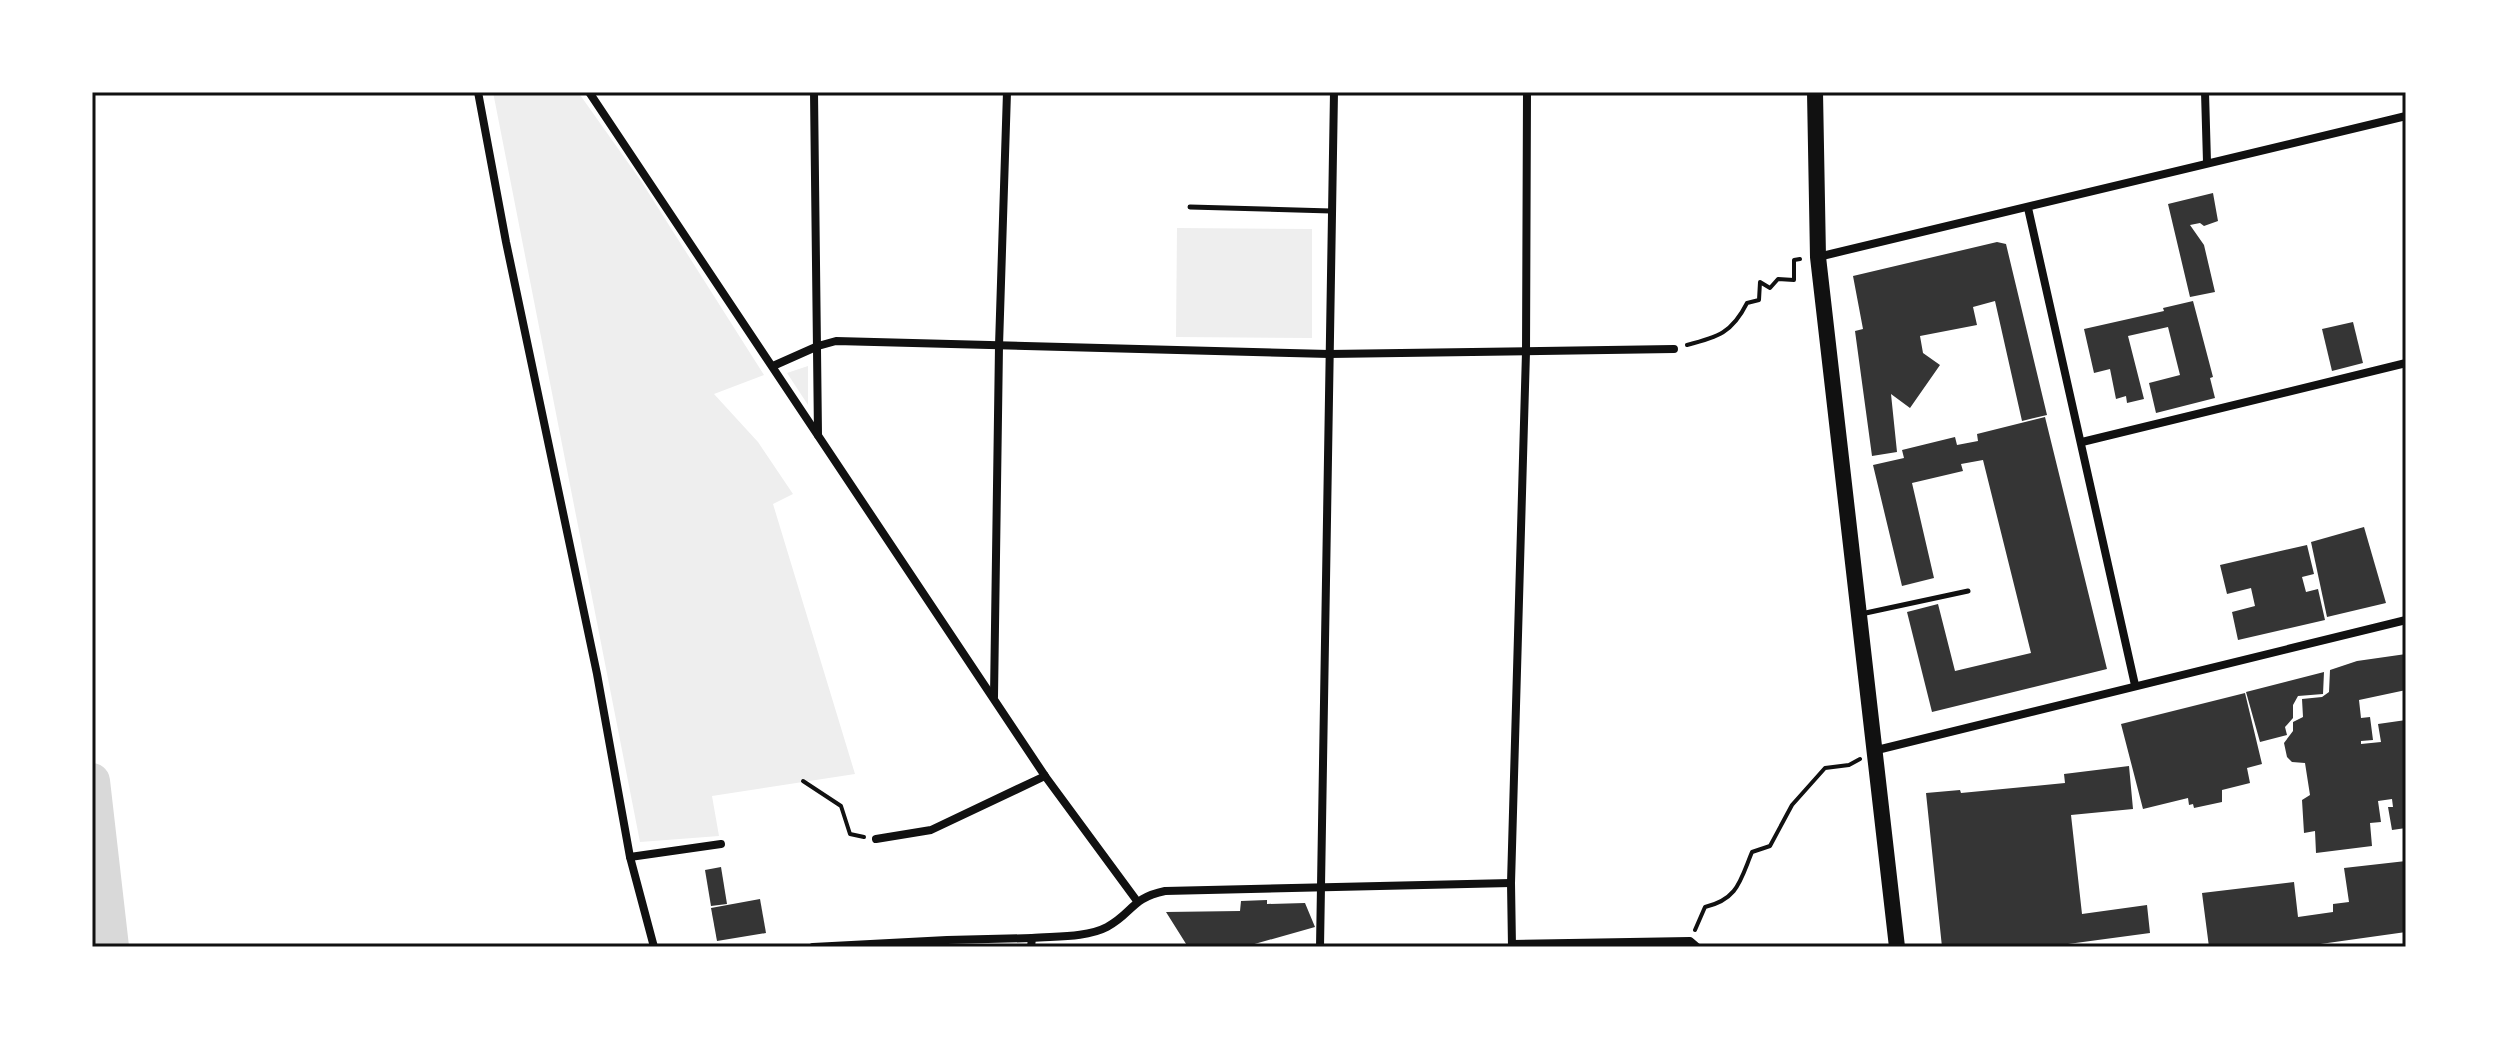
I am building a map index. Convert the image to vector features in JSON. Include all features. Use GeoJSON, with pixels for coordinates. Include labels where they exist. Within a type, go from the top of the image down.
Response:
{"type":"FeatureCollection","features":[{"type":"Feature","properties":{"kind":"main road"},"geometry":{"type":"LineString","coordinates":[[1815,92],[1818,257],[1877,750],[1897,947]]}},
{"type":"Feature","properties":{"kind":"street"},"geometry":{"type":"LineString","coordinates":[[478,92],[506,242],[597,674],[630,857],[654,947]]}},
{"type":"Feature","properties":{"kind":"street"},"geometry":{"type":"LineString","coordinates":[[589,92],[1045,776],[1137,901]]}},
{"type":"Feature","properties":{"kind":"street"},"geometry":{"type":"LineString","coordinates":[[814,92],[819,438]]}},
{"type":"Feature","properties":{"kind":"street"},"geometry":{"type":"LineString","coordinates":[[994,698],[999,346],[1007,92]]}},
{"type":"Feature","properties":{"kind":"street"},"geometry":{"type":"LineString","coordinates":[[1320,947],[1334,92]]}},
{"type":"Feature","properties":{"kind":"street"},"geometry":{"type":"LineString","coordinates":[[1527,92],[1526,352],[1511,883],[1512,946],[1694,944]]}},
{"type":"Feature","properties":{"kind":"street"},"geometry":{"type":"LineString","coordinates":[[2205,92],[2207,162]]}},
{"type":"Feature","properties":{"kind":"street"},"geometry":{"type":"LineString","coordinates":[[1818,257],[2406,116]]}},
{"type":"Feature","properties":{"kind":"street"},"geometry":{"type":"LineString","coordinates":[[2028,208],[2135,685]]}},
{"type":"Feature","properties":{"kind":"street"},"geometry":{"type":"LineString","coordinates":[[773,366],[836,341],[1329,354],[1674,349]]}},
{"type":"Feature","properties":{"kind":"street"},"geometry":{"type":"LineString","coordinates":[[2082,442],[2406,363]]}},
{"type":"Feature","properties":{"kind":"street"},"geometry":{"type":"LineString","coordinates":[[1877,750],[2406,620]]}},
{"type":"Feature","properties":{"kind":"street"},"geometry":{"type":"LineString","coordinates":[[876,839],[931,830],[1045,776]]}},
{"type":"Feature","properties":{"kind":"street"},"geometry":{"type":"LineString","coordinates":[[630,857],[721,844]]}},
{"type":"Feature","properties":{"kind":"street"},"geometry":{"type":"LineString","coordinates":[[813,947],[947,940],[1032,943],[1103,929],[1120,919],[1137,901],[1165,891],[1511,883]]}},
{"type":"Feature","properties":{"kind":"lane"},"geometry":{"type":"LineString","coordinates":[[1190,207],[1331,211]]}},
{"type":"Feature","properties":{"kind":"lane"},"geometry":{"type":"LineString","coordinates":[[1860,614],[1968,591]]}},
{"type":"Feature","properties":{"kind":"path"},"geometry":{"type":"LineString","coordinates":[[1674,349],[1717,337],[1738,322],[1747,303],[1759,300],[1760,282],[1770,288],[1778,279],[1794,280],[1794,260]]}},
{"type":"Feature","properties":{"kind":"path"},"geometry":{"type":"LineString","coordinates":[[1694,944],[1705,907],[1724,902],[1739,885],[1752,852],[1770,846],[1792,805],[1825,768],[1849,765]]}},
{"type":"Feature","properties":{"kind":"path"},"geometry":{"type":"LineString","coordinates":[[803,781],[841,806],[850,834],[876,839]]}},
{"type":"Feature","properties":{"kind":"shaded area"},"geometry":{"type":"Polygon","coordinates":[[[493,92],[578,92],[641,181],[764,375],[714,394],[758,442],[793,494],[773,504],[855,774],[712,796],[719,836],[640,842],[493,92]]]}},
{"type":"Feature","properties":{"kind":"shaded area"},"geometry":{"type":"Polygon","coordinates":[[[1177,228],[1312,229],[1312,338],[1176,337],[1177,228]]]}},
{"type":"Feature","properties":{"kind":"shaded area"},"geometry":{"type":"Polygon","coordinates":[[[808,366],[808,405],[787,373],[808,366]]]}},
{"type":"Feature","properties":{"kind":"building"},"geometry":{"type":"Polygon","coordinates":[[[2213,193],[2218,221],[2204,226],[2200,223],[2190,225],[2204,245],[2215,292],[2190,297],[2168,204],[2213,193]]]}},
{"type":"Feature","properties":{"kind":"building"},"geometry":{"type":"Polygon","coordinates":[[[1997,242],[2006,244],[2047,415],[2022,421],[1995,301],[1973,307],[1977,325],[1920,336],[1923,353],[1940,365],[1910,408],[1891,394],[1897,452],[1872,456],[1855,331],[1863,329],[1853,276],[1997,242]]]}},
{"type":"Feature","properties":{"kind":"building"},"geometry":{"type":"Polygon","coordinates":[[[2193,301],[2213,377],[2210,378],[2215,398],[2156,413],[2149,383],[2180,375],[2168,327],[2128,336],[2144,399],[2127,403],[2126,396],[2116,399],[2110,369],[2094,373],[2084,329],[2164,311],[2163,308],[2193,301]]]}},
{"type":"Feature","properties":{"kind":"building"},"geometry":{"type":"Polygon","coordinates":[[[2353,322],[2363,363],[2332,371],[2322,329],[2353,322]]]}},
{"type":"Feature","properties":{"kind":"building"},"geometry":{"type":"Polygon","coordinates":[[[2045,417],[2107,669],[1932,712],[1907,612],[1938,604],[1955,671],[2031,653],[1983,460],[1961,464],[1963,471],[1912,483],[1934,578],[1902,586],[1873,465],[1904,458],[1902,450],[1955,437],[1957,445],[1978,441],[1977,434],[2045,417]]]}},
{"type":"Feature","properties":{"kind":"building"},"geometry":{"type":"Polygon","coordinates":[[[2364,527],[2386,603],[2327,617],[2311,542],[2364,527]]]}},
{"type":"Feature","properties":{"kind":"building"},"geometry":{"type":"Polygon","coordinates":[[[2307,545],[2314,574],[2302,577],[2306,592],[2318,589],[2325,620],[2238,640],[2232,612],[2255,606],[2251,588],[2227,594],[2220,565],[2307,545]]]}},
{"type":"Feature","properties":{"kind":"building"},"geometry":{"type":"Polygon","coordinates":[[[2406,654],[2406,690],[2359,700],[2361,718],[2370,717],[2373,740],[2361,741],[2361,744],[2381,742],[2378,724],[2406,720],[2406,828],[2392,830],[2388,807],[2393,807],[2392,799],[2378,801],[2381,822],[2370,823],[2372,846],[2316,853],[2315,831],[2304,833],[2302,800],[2310,795],[2305,763],[2292,762],[2287,757],[2284,743],[2293,731],[2293,722],[2303,717],[2302,699],[2322,697],[2329,692],[2330,670],[2357,661],[2406,654]]]}},
{"type":"Feature","properties":{"kind":"building"},"geometry":{"type":"Polygon","coordinates":[[[2324,672],[2323,694],[2298,696],[2293,705],[2293,718],[2285,727],[2287,735],[2260,742],[2246,692],[2324,672]]]}},
{"type":"Feature","properties":{"kind":"building"},"geometry":{"type":"Polygon","coordinates":[[[2245,693],[2262,764],[2247,768],[2250,783],[2222,790],[2222,802],[2194,808],[2193,804],[2189,805],[2188,798],[2143,809],[2121,724],[2245,693]]]}},
{"type":"Feature","properties":{"kind":"building"},"geometry":{"type":"Polygon","coordinates":[[[2129,766],[2133,809],[2071,815],[2082,914],[2147,905],[2150,933],[2068,944],[2068,947],[1942,947],[1926,793],[1960,790],[1961,793],[2065,783],[2064,774],[2129,766]]]}},
{"type":"Feature","properties":{"kind":"building"},"geometry":{"type":"Polygon","coordinates":[[[2406,861],[2406,932],[2299,947],[2209,947],[2202,893],[2294,882],[2298,917],[2333,912],[2333,904],[2349,902],[2344,868],[2406,861]]]}},
{"type":"Feature","properties":{"kind":"building"},"geometry":{"type":"Polygon","coordinates":[[[721,867],[727,904],[711,906],[705,870],[721,867]]]}},
{"type":"Feature","properties":{"kind":"building"},"geometry":{"type":"Polygon","coordinates":[[[760,899],[766,933],[717,941],[711,908],[760,899]]]}},
{"type":"Feature","properties":{"kind":"building"},"geometry":{"type":"Polygon","coordinates":[[[1267,900],[1267,904],[1305,903],[1315,927],[1244,947],[1188,947],[1166,912],[1240,911],[1241,901],[1267,900]]]}},
{"type":"Feature","properties":{"kind":"waterway"},"geometry":{"type":"LineString","coordinates":[[92,781],[111,947]]}}]}
